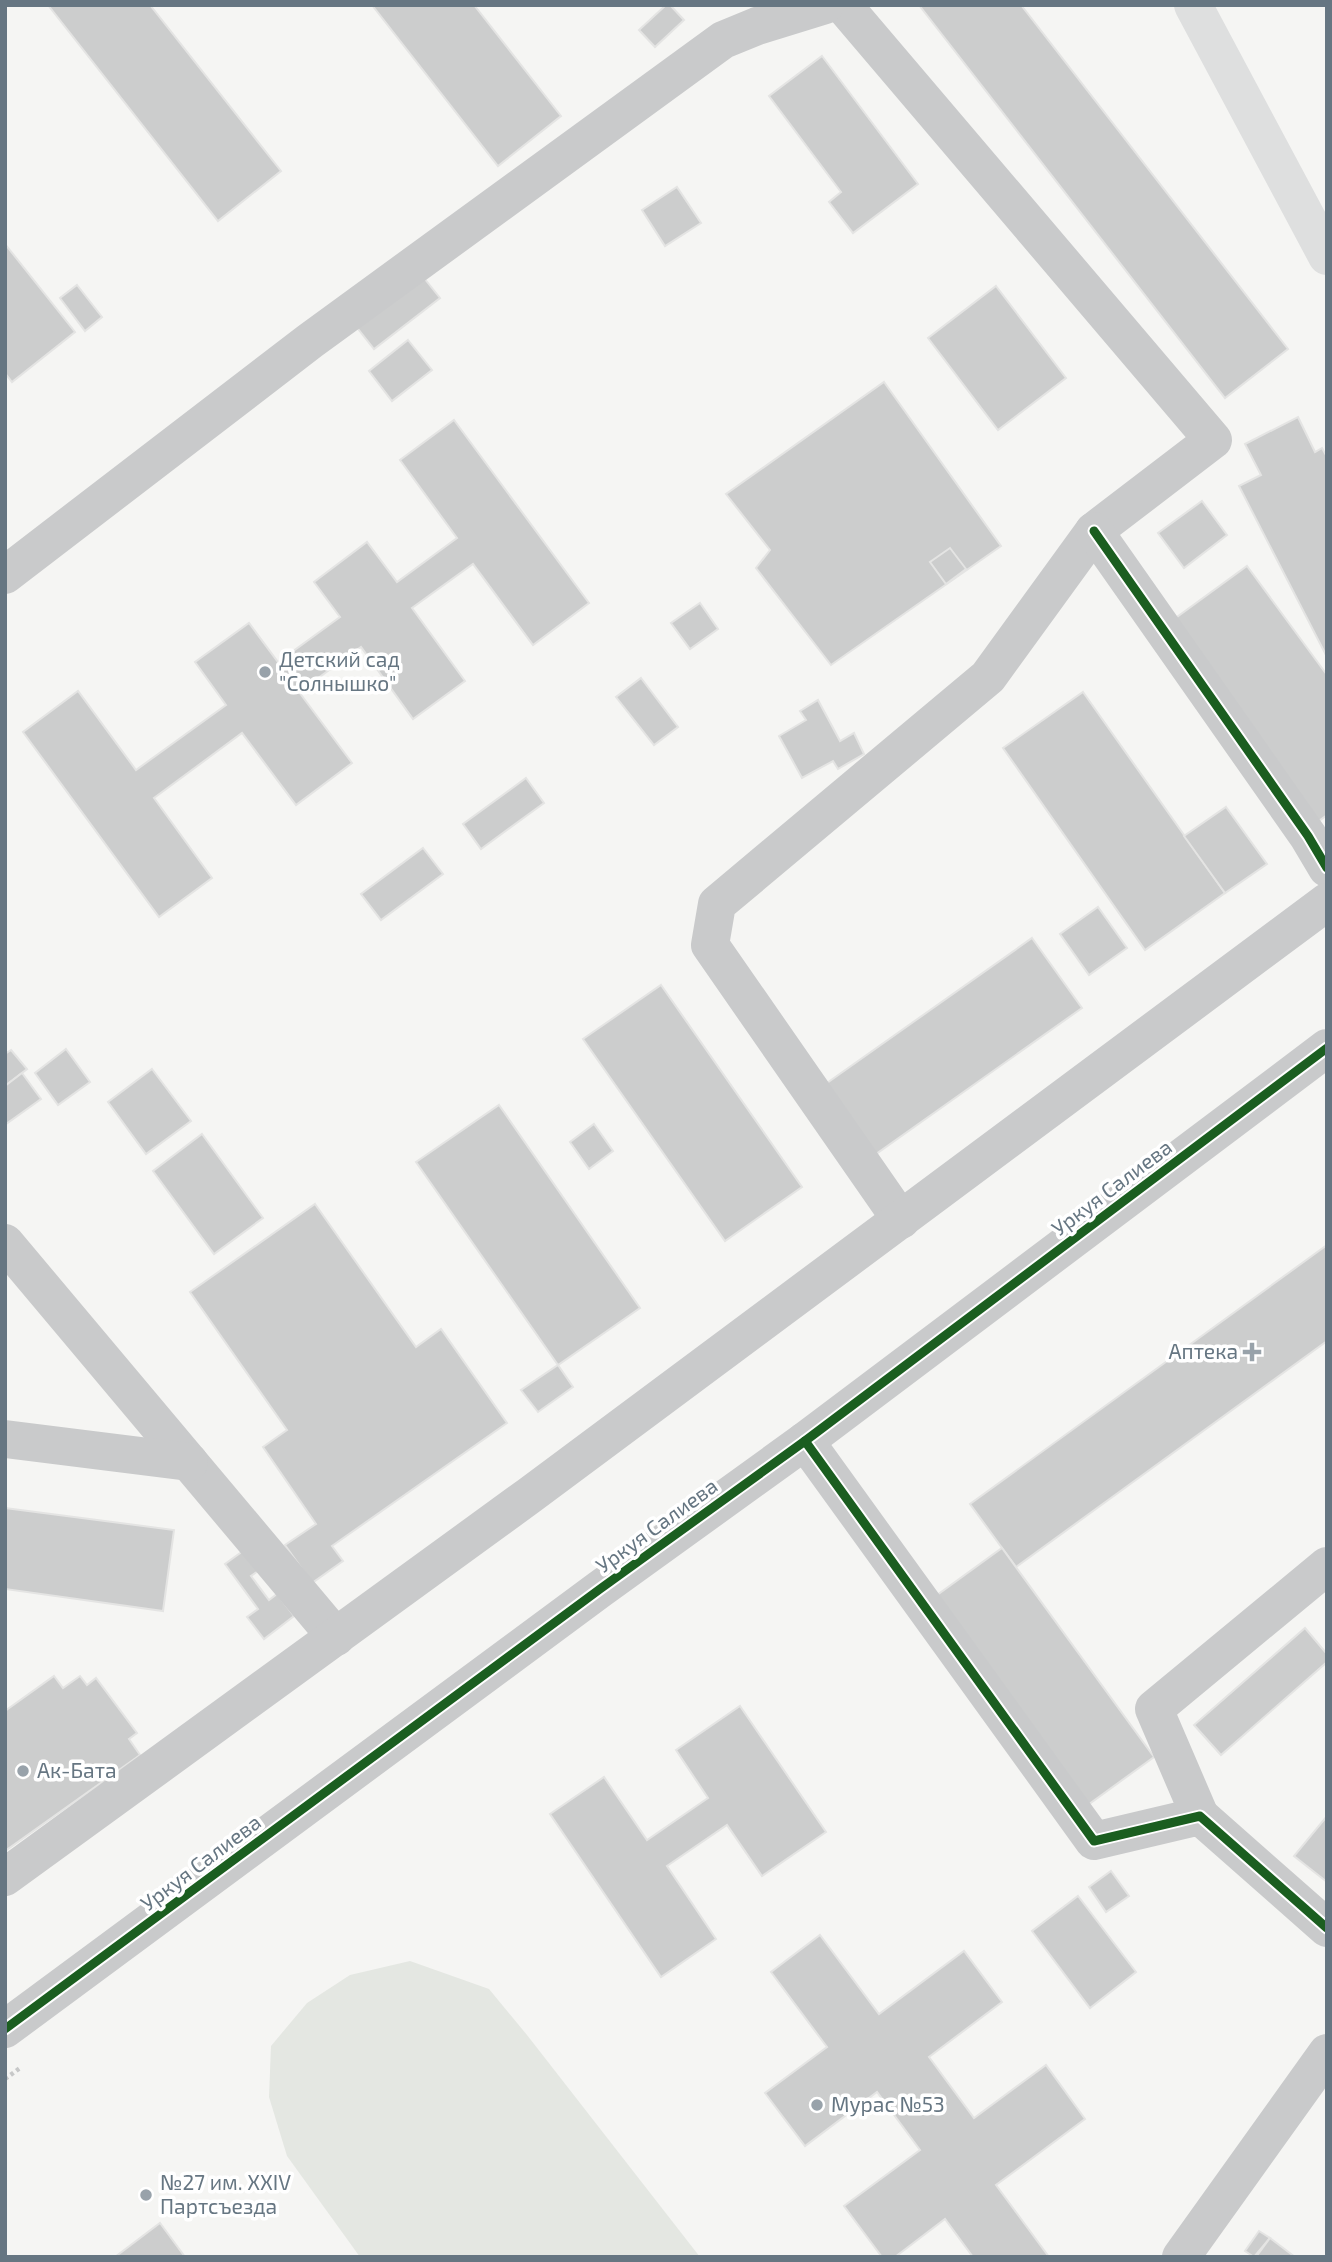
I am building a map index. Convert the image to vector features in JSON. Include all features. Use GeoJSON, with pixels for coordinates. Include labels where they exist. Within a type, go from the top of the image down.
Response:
{"type":"FeatureCollection","features":[{"type":"Feature","properties":{"kind":"highway"},"geometry":{"type":"LineString","coordinates":[[1193,5],[1327,256]]}},
{"type":"Feature","properties":{"kind":"street"},"geometry":{"type":"LineString","coordinates":[[5,575],[310,341],[723,40],[757,26],[825,5]]}},
{"type":"Feature","properties":{"kind":"street"},"geometry":{"type":"LineString","coordinates":[[843,5],[1213,440],[1094,531],[988,677],[717,904],[710,945],[901,1220]]}},
{"type":"Feature","properties":{"kind":"street"},"geometry":{"type":"LineString","coordinates":[[1094,531],[1308,836],[1327,869]]}},
{"type":"Feature","properties":{"kind":"street"},"geometry":{"type":"LineString","coordinates":[[5,1877],[336,1637],[1327,902]]}},
{"type":"Feature","properties":{"kind":"street","name":"Уркуя Салиева"},"geometry":{"type":"LineString","coordinates":[[5,2029],[589,1597],[805,1441],[1327,1048]]}},
{"type":"Feature","properties":{"kind":"street"},"geometry":{"type":"LineString","coordinates":[[5,1243],[336,1637]]}},
{"type":"Feature","properties":{"kind":"street"},"geometry":{"type":"LineString","coordinates":[[5,1439],[189,1462]]}},
{"type":"Feature","properties":{"kind":"street"},"geometry":{"type":"LineString","coordinates":[[805,1441],[1094,1841],[1200,1816]]}},
{"type":"Feature","properties":{"kind":"street"},"geometry":{"type":"LineString","coordinates":[[1327,1566],[1154,1709],[1200,1816],[1327,1928]]}},
{"type":"Feature","properties":{"kind":"street"},"geometry":{"type":"LineString","coordinates":[[1181,2257],[1327,2053]]}},
{"type":"Feature","properties":{"kind":"shaded area"},"geometry":{"type":"Polygon","coordinates":[[[410,1961],[489,1989],[700,2257],[360,2257],[287,2156],[269,2097],[271,2046],[307,2003],[350,1975],[410,1961]]]}},
{"type":"Feature","properties":{"kind":"building"},"geometry":{"type":"Polygon","coordinates":[[[48,5],[150,5],[281,171],[218,221],[48,5]]]}},
{"type":"Feature","properties":{"kind":"building"},"geometry":{"type":"Polygon","coordinates":[[[372,5],[474,5],[561,116],[498,166],[372,5]]]}},
{"type":"Feature","properties":{"kind":"building"},"geometry":{"type":"Polygon","coordinates":[[[666,5],[670,5],[684,20],[655,47],[639,30],[666,5]]]}},
{"type":"Feature","properties":{"kind":"building"},"geometry":{"type":"Polygon","coordinates":[[[919,5],[1021,5],[1288,349],[1225,398],[919,5]]]}},
{"type":"Feature","properties":{"kind":"building"},"geometry":{"type":"Polygon","coordinates":[[[822,56],[918,184],[853,233],[829,202],[841,192],[769,96],[822,56]]]}},
{"type":"Feature","properties":{"kind":"building"},"geometry":{"type":"Polygon","coordinates":[[[677,187],[701,223],[665,246],[642,210],[677,187]]]}},
{"type":"Feature","properties":{"kind":"building"},"geometry":{"type":"Polygon","coordinates":[[[5,244],[75,332],[12,382],[5,373],[5,244]]]}},
{"type":"Feature","properties":{"kind":"building"},"geometry":{"type":"Polygon","coordinates":[[[420,273],[440,298],[374,349],[355,325],[420,273]]]}},
{"type":"Feature","properties":{"kind":"building"},"geometry":{"type":"Polygon","coordinates":[[[77,285],[102,317],[85,331],[60,298],[77,285]]]}},
{"type":"Feature","properties":{"kind":"building"},"geometry":{"type":"Polygon","coordinates":[[[996,286],[1066,378],[998,430],[928,338],[996,286]]]}},
{"type":"Feature","properties":{"kind":"building"},"geometry":{"type":"Polygon","coordinates":[[[408,340],[432,370],[392,401],[369,371],[408,340]]]}},
{"type":"Feature","properties":{"kind":"building"},"geometry":{"type":"Polygon","coordinates":[[[884,382],[1001,546],[831,665],[756,568],[770,550],[726,494],[884,382]]]}},
{"type":"Feature","properties":{"kind":"building"},"geometry":{"type":"Polygon","coordinates":[[[1298,417],[1315,452],[1322,448],[1327,457],[1327,657],[1239,486],[1261,475],[1245,444],[1298,417]]]}},
{"type":"Feature","properties":{"kind":"building","name":"Детский сад \"Солнышко\""},"geometry":{"type":"Polygon","coordinates":[[[454,420],[589,603],[533,645],[473,564],[412,608],[465,681],[413,719],[361,647],[299,692],[352,763],[296,805],[242,733],[154,798],[212,878],[159,917],[23,732],[78,691],[136,770],[226,705],[195,662],[249,623],[278,662],[340,617],[314,582],[367,542],[397,582],[457,538],[400,460],[454,420]]]}},
{"type":"Feature","properties":{"kind":"building"},"geometry":{"type":"Polygon","coordinates":[[[1202,501],[1227,535],[1184,568],[1158,533],[1202,501]]]}},
{"type":"Feature","properties":{"kind":"building"},"geometry":{"type":"Polygon","coordinates":[[[950,548],[966,569],[946,584],[930,562],[950,548]]]}},
{"type":"Feature","properties":{"kind":"building"},"geometry":{"type":"Polygon","coordinates":[[[1247,566],[1327,675],[1327,815],[1312,826],[1166,625],[1247,566]]]}},
{"type":"Feature","properties":{"kind":"building"},"geometry":{"type":"Polygon","coordinates":[[[700,603],[718,629],[690,649],[671,623],[700,603]]]}},
{"type":"Feature","properties":{"kind":"building"},"geometry":{"type":"Polygon","coordinates":[[[641,678],[678,727],[654,745],[616,697],[641,678]]]}},
{"type":"Feature","properties":{"kind":"building"},"geometry":{"type":"Polygon","coordinates":[[[1083,692],[1225,893],[1145,950],[1003,748],[1083,692]]]}},
{"type":"Feature","properties":{"kind":"building"},"geometry":{"type":"Polygon","coordinates":[[[818,700],[840,741],[854,733],[864,754],[838,769],[833,761],[802,778],[779,736],[806,720],[800,711],[818,700]]]}},
{"type":"Feature","properties":{"kind":"building"},"geometry":{"type":"Polygon","coordinates":[[[526,778],[544,803],[481,849],[463,824],[526,778]]]}},
{"type":"Feature","properties":{"kind":"building"},"geometry":{"type":"Polygon","coordinates":[[[1226,807],[1267,864],[1225,893],[1184,836],[1226,807]]]}},
{"type":"Feature","properties":{"kind":"building"},"geometry":{"type":"Polygon","coordinates":[[[423,848],[443,874],[381,920],[361,894],[423,848]]]}},
{"type":"Feature","properties":{"kind":"building"},"geometry":{"type":"Polygon","coordinates":[[[1098,907],[1127,948],[1089,975],[1060,934],[1098,907]]]}},
{"type":"Feature","properties":{"kind":"building"},"geometry":{"type":"Polygon","coordinates":[[[1032,938],[1082,1008],[876,1154],[827,1083],[1032,938]]]}},
{"type":"Feature","properties":{"kind":"building"},"geometry":{"type":"Polygon","coordinates":[[[661,985],[802,1187],[725,1241],[583,1039],[661,985]]]}},
{"type":"Feature","properties":{"kind":"building"},"geometry":{"type":"Polygon","coordinates":[[[66,1049],[90,1082],[58,1105],[35,1073],[66,1049]]]}},
{"type":"Feature","properties":{"kind":"building"},"geometry":{"type":"Polygon","coordinates":[[[11,1050],[27,1069],[5,1086],[5,1054],[11,1050]]]}},
{"type":"Feature","properties":{"kind":"building"},"geometry":{"type":"Polygon","coordinates":[[[152,1069],[191,1121],[146,1154],[108,1102],[152,1069]]]}},
{"type":"Feature","properties":{"kind":"building"},"geometry":{"type":"Polygon","coordinates":[[[22,1073],[41,1099],[6,1124],[5,1086],[22,1073]]]}},
{"type":"Feature","properties":{"kind":"building"},"geometry":{"type":"Polygon","coordinates":[[[499,1105],[640,1308],[558,1365],[416,1162],[499,1105]]]}},
{"type":"Feature","properties":{"kind":"building"},"geometry":{"type":"Polygon","coordinates":[[[594,1124],[613,1151],[589,1169],[570,1142],[594,1124]]]}},
{"type":"Feature","properties":{"kind":"building"},"geometry":{"type":"Polygon","coordinates":[[[202,1134],[263,1218],[214,1254],[153,1171],[202,1134]]]}},
{"type":"Feature","properties":{"kind":"building"},"geometry":{"type":"Polygon","coordinates":[[[315,1204],[416,1347],[441,1329],[507,1423],[332,1546],[343,1561],[312,1583],[285,1545],[316,1524],[263,1447],[287,1430],[190,1292],[315,1204]]]}},
{"type":"Feature","properties":{"kind":"building"},"geometry":{"type":"Polygon","coordinates":[[[1327,1245],[1327,1341],[1016,1567],[970,1504],[1327,1245]]]}},
{"type":"Feature","properties":{"kind":"building"},"geometry":{"type":"Polygon","coordinates":[[[558,1365],[573,1387],[538,1412],[521,1390],[558,1365]]]}},
{"type":"Feature","properties":{"kind":"building"},"geometry":{"type":"Polygon","coordinates":[[[5,1508],[174,1530],[163,1611],[5,1589],[5,1508]]]}},
{"type":"Feature","properties":{"kind":"building"},"geometry":{"type":"Polygon","coordinates":[[[250,1546],[265,1566],[251,1576],[269,1600],[277,1594],[294,1616],[264,1639],[247,1617],[258,1609],[225,1564],[250,1546]]]}},
{"type":"Feature","properties":{"kind":"building"},"geometry":{"type":"Polygon","coordinates":[[[1002,1548],[1154,1757],[1085,1807],[933,1598],[1002,1548]]]}},
{"type":"Feature","properties":{"kind":"building"},"geometry":{"type":"Polygon","coordinates":[[[1305,1628],[1327,1654],[1327,1662],[1221,1755],[1194,1725],[1305,1628]]]}},
{"type":"Feature","properties":{"kind":"building"},"geometry":{"type":"Polygon","coordinates":[[[54,1676],[63,1688],[80,1676],[87,1685],[96,1678],[137,1733],[129,1739],[140,1755],[5,1851],[5,1711],[54,1676]]]}},
{"type":"Feature","properties":{"kind":"building"},"geometry":{"type":"Polygon","coordinates":[[[740,1706],[826,1832],[762,1876],[727,1825],[667,1866],[716,1939],[661,1977],[550,1814],[604,1777],[647,1840],[708,1798],[676,1750],[740,1706]]]}},
{"type":"Feature","properties":{"kind":"building"},"geometry":{"type":"Polygon","coordinates":[[[1327,1816],[1327,1882],[1294,1856],[1327,1816]]]}},
{"type":"Feature","properties":{"kind":"building"},"geometry":{"type":"Polygon","coordinates":[[[1111,1871],[1129,1896],[1106,1912],[1089,1887],[1111,1871]]]}},
{"type":"Feature","properties":{"kind":"building"},"geometry":{"type":"Polygon","coordinates":[[[1078,1896],[1136,1972],[1090,2008],[1032,1931],[1078,1896]]]}},
{"type":"Feature","properties":{"kind":"building","name":"Мурас №53"},"geometry":{"type":"Polygon","coordinates":[[[820,1935],[879,2014],[964,1951],[1002,2002],[929,2057],[974,2118],[1046,2065],[1085,2119],[996,2185],[1049,2257],[973,2257],[945,2219],[895,2257],[882,2257],[844,2206],[920,2150],[877,2092],[805,2146],[765,2093],[827,2047],[771,1972],[820,1935]]]}},
{"type":"Feature","properties":{"kind":"building"},"geometry":{"type":"Polygon","coordinates":[[[160,2223],[185,2257],[115,2257],[160,2223]]]}},
{"type":"Feature","properties":{"kind":"building"},"geometry":{"type":"Polygon","coordinates":[[[1259,2231],[1270,2238],[1254,2257],[1245,2251],[1259,2231]]]}},
{"type":"Feature","properties":{"kind":"building"},"geometry":{"type":"Polygon","coordinates":[[[1270,2238],[1295,2257],[1256,2257],[1270,2238]]]}},
{"type":"Feature","properties":{"kind":"cycle path"},"geometry":{"type":"LineString","coordinates":[[1094,531],[1308,836],[1327,868]]}},
{"type":"Feature","properties":{"kind":"cycle path"},"geometry":{"type":"LineString","coordinates":[[5,2029],[600,1589],[805,1441],[1327,1048]]}},
{"type":"Feature","properties":{"kind":"cycle path"},"geometry":{"type":"LineString","coordinates":[[805,1441],[1094,1841],[1200,1816],[1327,1928]]}},
{"type":"Feature","properties":{"kind":"place","name":"Детский сад \"Солнышко\""},"geometry":{"type":"Point","coordinates":[265,672]}},
{"type":"Feature","properties":{"kind":"place","name":"Аптека"},"geometry":{"type":"Point","coordinates":[1252,1352]}},
{"type":"Feature","properties":{"kind":"place","name":"Ак-Бата"},"geometry":{"type":"Point","coordinates":[23,1771]}},
{"type":"Feature","properties":{"kind":"place","name":"Мурас №53"},"geometry":{"type":"Point","coordinates":[817,2105]}},
{"type":"Feature","properties":{"kind":"place","name":"№27 им. XXIV Партсъезда"},"geometry":{"type":"Point","coordinates":[146,2195]}}]}
